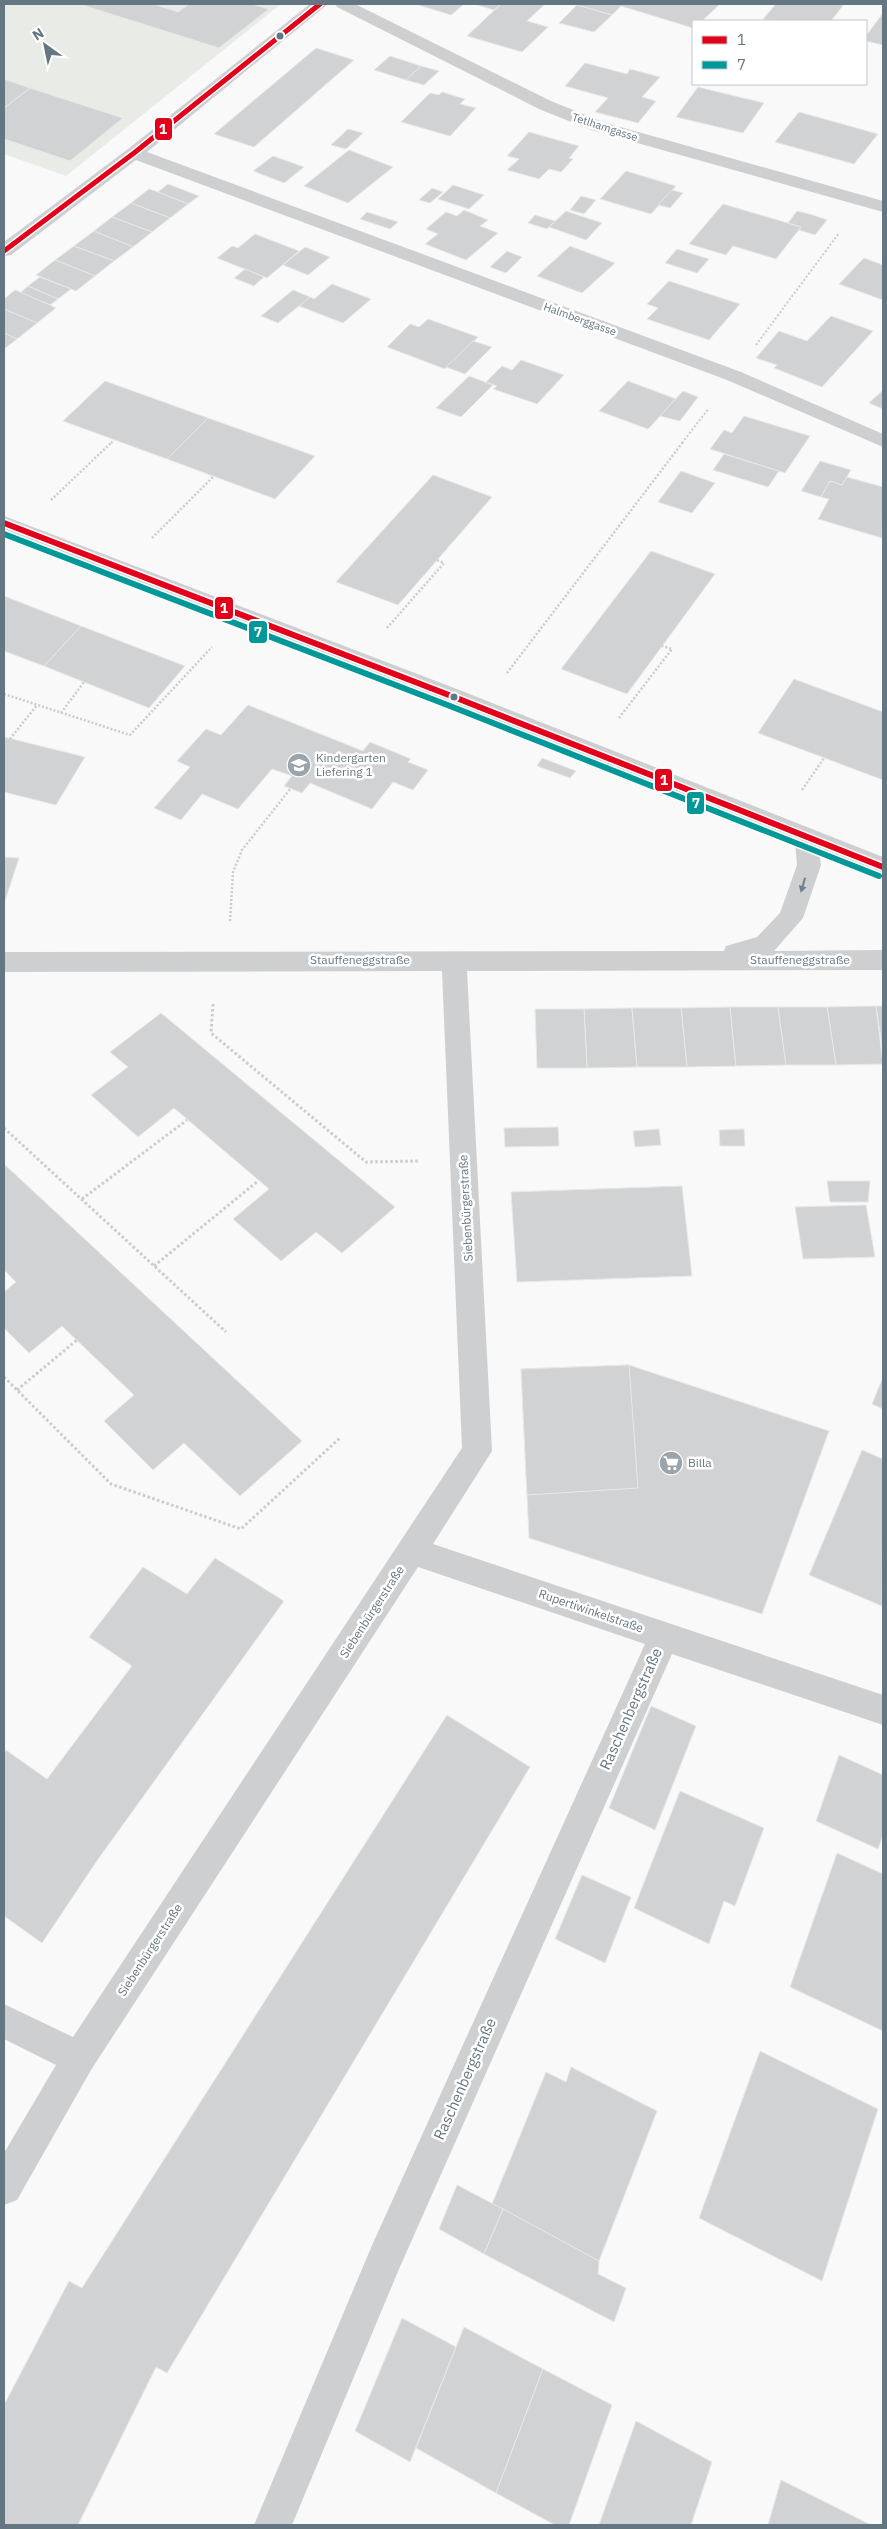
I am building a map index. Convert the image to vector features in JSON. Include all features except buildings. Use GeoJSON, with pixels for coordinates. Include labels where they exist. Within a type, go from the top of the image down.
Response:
{"type":"FeatureCollection","features":[{"type":"Feature","properties":{"kind":"street"},"geometry":{"type":"LineString","coordinates":[[4,251],[134,153],[320,4]]}},
{"type":"Feature","properties":{"kind":"street","name":"Tetlhamgasse"},"geometry":{"type":"LineString","coordinates":[[343,4],[545,105],[597,126],[883,207]]}},
{"type":"Feature","properties":{"kind":"street","name":"Halmberggasse"},"geometry":{"type":"LineString","coordinates":[[134,153],[734,376],[883,441]]}},
{"type":"Feature","properties":{"kind":"street"},"geometry":{"type":"LineString","coordinates":[[12,526],[359,660],[883,867]]}},
{"type":"Feature","properties":{"kind":"street","name":"Stauffeneggstraße"},"geometry":{"type":"LineString","coordinates":[[717,959],[765,944],[791,918],[809,865],[806,837]]}},
{"type":"Feature","properties":{"kind":"street","name":"Siebenbürgerstraße"},"geometry":{"type":"LineString","coordinates":[[4,2187],[79,2058],[477,1451],[454,960]]}},
{"type":"Feature","properties":{"kind":"street","name":"Stauffeneggstraße"},"geometry":{"type":"LineString","coordinates":[[4,962],[883,960]]}},
{"type":"Feature","properties":{"kind":"street","name":"Rupertiwinkelstraße"},"geometry":{"type":"LineString","coordinates":[[412,1550],[883,1710]]}},
{"type":"Feature","properties":{"kind":"street","name":"Raschenbergstraße"},"geometry":{"type":"LineString","coordinates":[[273,2525],[386,2256],[665,1635]]}},
{"type":"Feature","properties":{"kind":"street"},"geometry":{"type":"LineString","coordinates":[[4,2021],[79,2058]]}},
{"type":"Feature","properties":{"kind":"path"},"geometry":{"type":"LineString","coordinates":[[506,675],[734,376],[863,201]]}},
{"type":"Feature","properties":{"kind":"path"},"geometry":{"type":"LineString","coordinates":[[12,526],[114,440]]}},
{"type":"Feature","properties":{"kind":"path"},"geometry":{"type":"LineString","coordinates":[[121,569],[214,476]]}},
{"type":"Feature","properties":{"kind":"path"},"geometry":{"type":"LineString","coordinates":[[359,660],[444,563],[437,560]]}},
{"type":"Feature","properties":{"kind":"path"},"geometry":{"type":"LineString","coordinates":[[4,694],[130,735],[241,616]]}},
{"type":"Feature","properties":{"kind":"path"},"geometry":{"type":"LineString","coordinates":[[593,752],[672,649],[662,646]]}},
{"type":"Feature","properties":{"kind":"path"},"geometry":{"type":"LineString","coordinates":[[61,713],[84,682]]}},
{"type":"Feature","properties":{"kind":"path"},"geometry":{"type":"LineString","coordinates":[[10,739],[37,705]]}},
{"type":"Feature","properties":{"kind":"path"},"geometry":{"type":"LineString","coordinates":[[291,788],[242,850],[232,872],[230,907],[223,961],[211,1033],[366,1162],[464,1160]]}},
{"type":"Feature","properties":{"kind":"path"},"geometry":{"type":"LineString","coordinates":[[82,1199],[187,1120]]}},
{"type":"Feature","properties":{"kind":"path"},"geometry":{"type":"LineString","coordinates":[[4,1128],[226,1332]]}},
{"type":"Feature","properties":{"kind":"path"},"geometry":{"type":"LineString","coordinates":[[154,1266],[258,1181]]}},
{"type":"Feature","properties":{"kind":"path"},"geometry":{"type":"LineString","coordinates":[[17,1390],[77,1340]]}},
{"type":"Feature","properties":{"kind":"path"},"geometry":{"type":"LineString","coordinates":[[4,1377],[111,1484],[241,1529],[341,1437]]}},
{"type":"Feature","properties":{"kind":"shaded area"},"geometry":{"type":"Polygon","coordinates":[[[4,4],[281,4],[66,176],[4,154],[4,4]]]}},
{"type":"Feature","properties":{"kind":"transit line","name":"1"},"geometry":{"type":"LineString","coordinates":[[4,251],[134,153],[320,4]]}},
{"type":"Feature","properties":{"kind":"transit line","name":"1"},"geometry":{"type":"LineString","coordinates":[[4,523],[454,697],[883,867]]}},
{"type":"Feature","properties":{"kind":"transit line","name":"7"},"geometry":{"type":"LineString","coordinates":[[4,534],[450,706],[879,876]]}},
{"type":"Feature","properties":{"kind":"place","name":"Kindergarten Liefering 1"},"geometry":{"type":"Point","coordinates":[299,765]}},
{"type":"Feature","properties":{"kind":"place","name":"Billa"},"geometry":{"type":"Point","coordinates":[671,1463]}}]}
